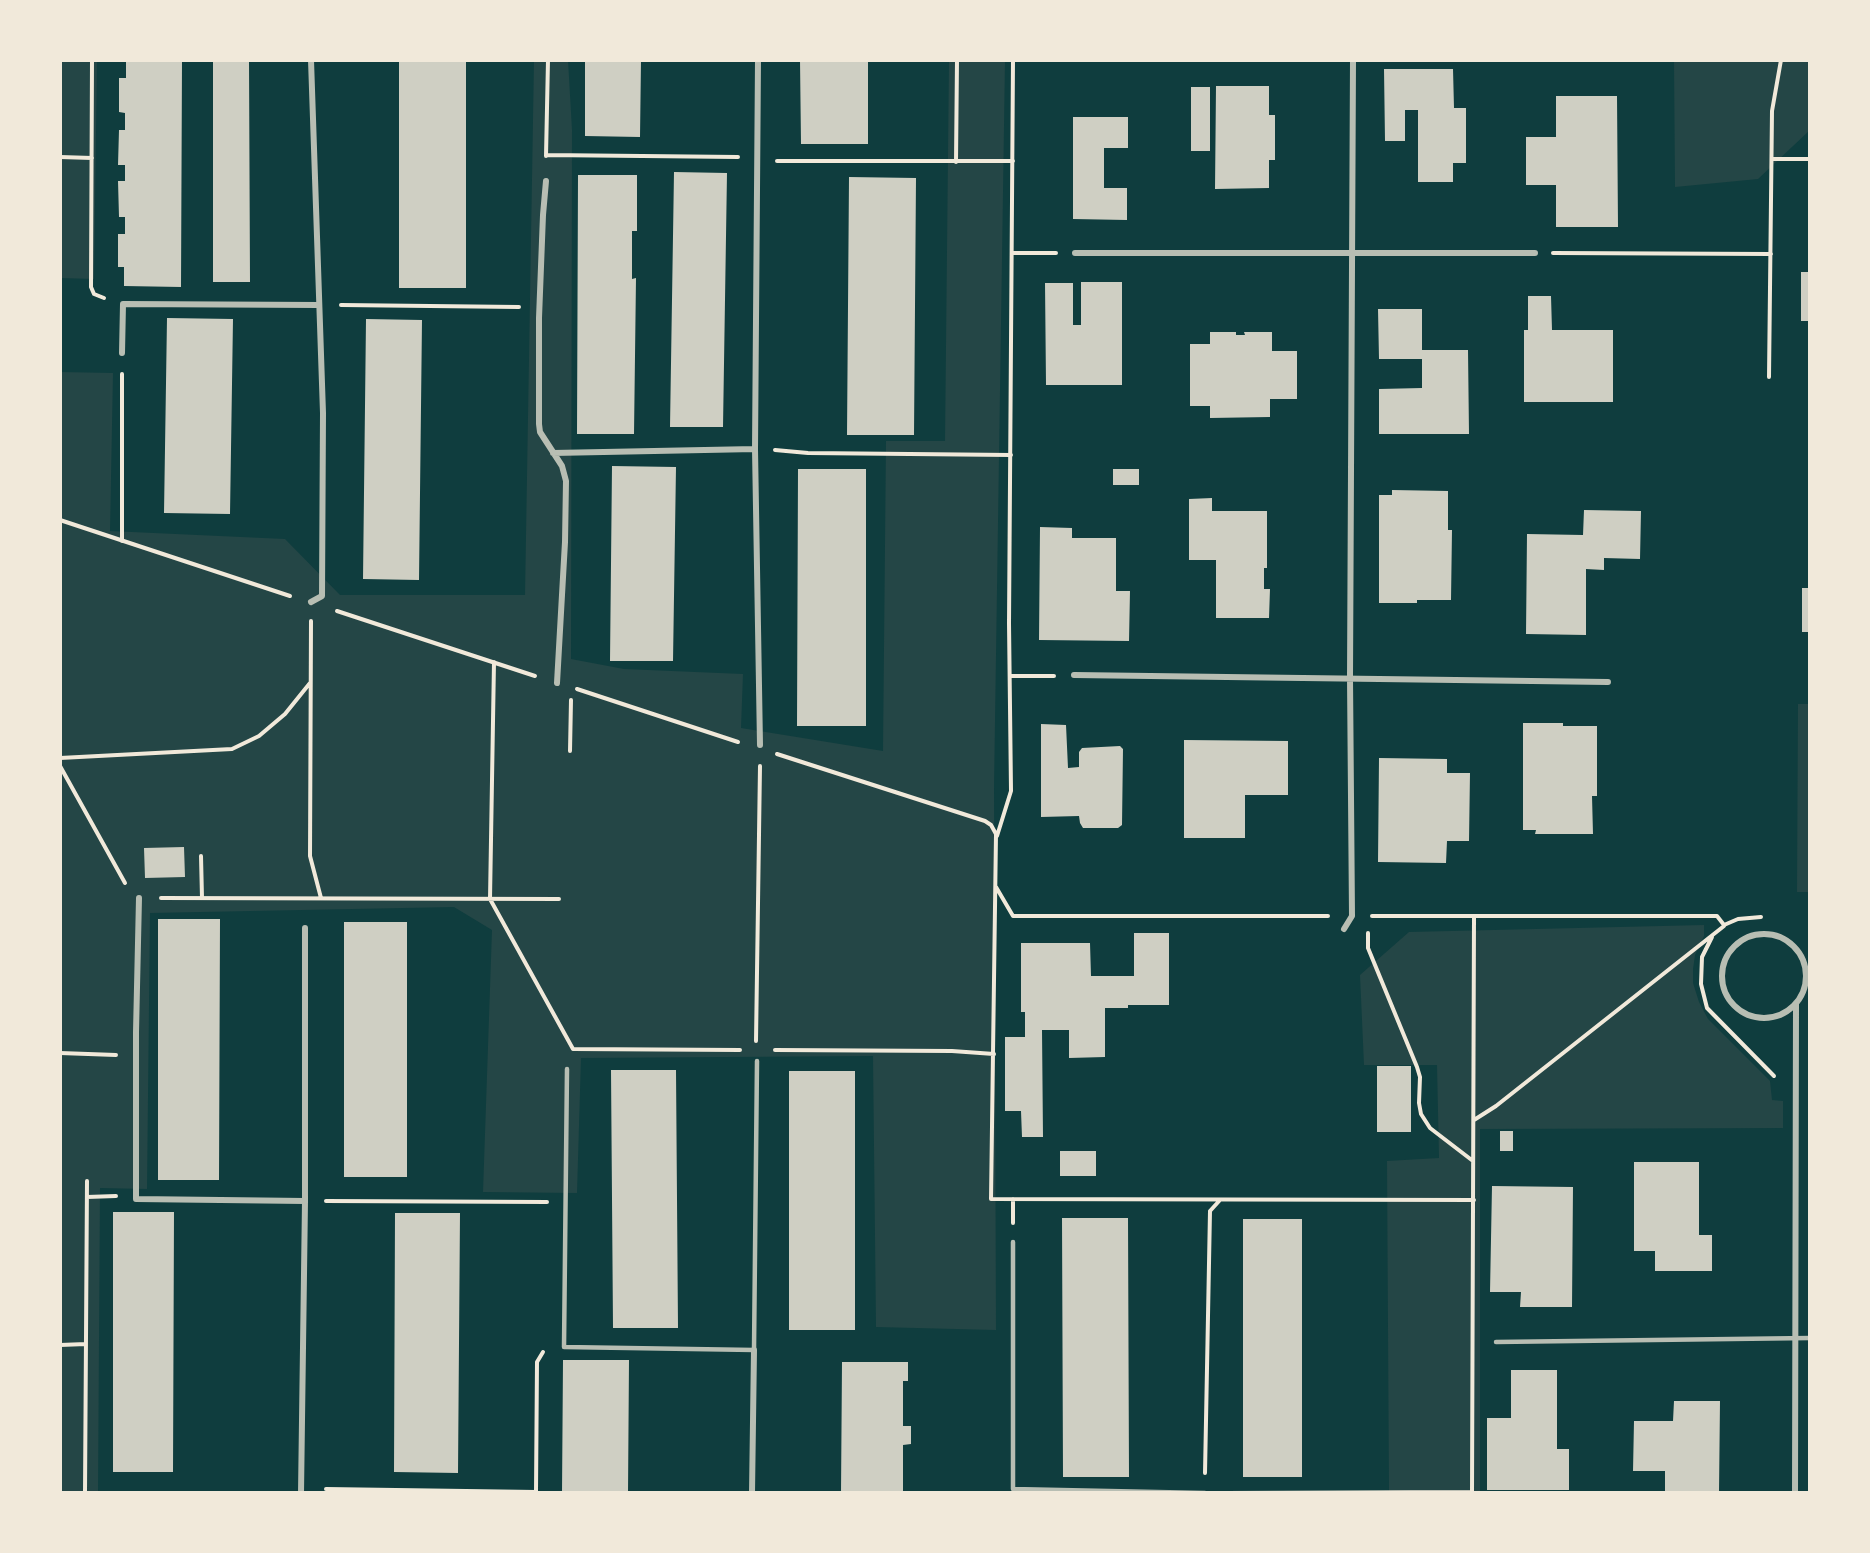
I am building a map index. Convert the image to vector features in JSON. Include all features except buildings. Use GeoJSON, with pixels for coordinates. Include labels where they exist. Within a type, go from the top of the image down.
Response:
{"type":"FeatureCollection","features":[{"type":"Feature","properties":{"kind":"street"},"geometry":{"type":"LineString","coordinates":[[311,60],[323,413],[322,596],[311,602]]}},
{"type":"Feature","properties":{"kind":"street"},"geometry":{"type":"LineString","coordinates":[[758,60],[755,449],[760,745]]}},
{"type":"Feature","properties":{"kind":"street"},"geometry":{"type":"LineString","coordinates":[[1344,929],[1352,916],[1350,678],[1353,60]]}},
{"type":"Feature","properties":{"kind":"street"},"geometry":{"type":"LineString","coordinates":[[546,181],[540,307],[539,424],[540,432],[562,465],[566,489],[560,651],[556,682]]}},
{"type":"Feature","properties":{"kind":"street"},"geometry":{"type":"LineString","coordinates":[[1075,253],[1535,253]]}},
{"type":"Feature","properties":{"kind":"street"},"geometry":{"type":"LineString","coordinates":[[122,352],[123,304],[319,305]]}},
{"type":"Feature","properties":{"kind":"street"},"geometry":{"type":"LineString","coordinates":[[553,453],[755,449]]}},
{"type":"Feature","properties":{"kind":"street"},"geometry":{"type":"LineString","coordinates":[[1074,675],[1608,682]]}},
{"type":"Feature","properties":{"kind":"street"},"geometry":{"type":"LineString","coordinates":[[139,898],[136,1199],[305,1201]]}},
{"type":"Feature","properties":{"kind":"street"},"geometry":{"type":"LineString","coordinates":[[301,1493],[305,1201],[305,928]]}},
{"type":"Feature","properties":{"kind":"street"},"geometry":{"type":"LineString","coordinates":[[1795,1493],[1796,1003],[1805,986],[1806,967],[1795,947],[1778,935],[1761,933],[1742,940],[1727,956],[1722,969],[1723,985],[1730,1001],[1745,1013],[1759,1018],[1783,1014],[1796,1003]]}},
{"type":"Feature","properties":{"kind":"street"},"geometry":{"type":"LineString","coordinates":[[752,1493],[754,1350]]}},
{"type":"Feature","properties":{"kind":"lane"},"geometry":{"type":"LineString","coordinates":[[567,1069],[564,1347],[754,1350],[757,1061]]}},
{"type":"Feature","properties":{"kind":"lane"},"geometry":{"type":"LineString","coordinates":[[1013,1242],[1013,1489],[1205,1493]]}},
{"type":"Feature","properties":{"kind":"lane"},"geometry":{"type":"LineString","coordinates":[[1496,1342],[1810,1338]]}},
{"type":"Feature","properties":{"kind":"path"},"geometry":{"type":"LineString","coordinates":[[92,60],[91,287],[94,294],[123,304]]}},
{"type":"Feature","properties":{"kind":"path"},"geometry":{"type":"LineString","coordinates":[[546,181],[548,60]]}},
{"type":"Feature","properties":{"kind":"path"},"geometry":{"type":"LineString","coordinates":[[956,162],[957,60]]}},
{"type":"Feature","properties":{"kind":"path"},"geometry":{"type":"LineString","coordinates":[[997,836],[1011,790],[1013,60]]}},
{"type":"Feature","properties":{"kind":"path"},"geometry":{"type":"LineString","coordinates":[[1769,377],[1772,111],[1781,60]]}},
{"type":"Feature","properties":{"kind":"path"},"geometry":{"type":"LineString","coordinates":[[546,155],[742,157]]}},
{"type":"Feature","properties":{"kind":"path"},"geometry":{"type":"LineString","coordinates":[[60,157],[92,158]]}},
{"type":"Feature","properties":{"kind":"path"},"geometry":{"type":"LineString","coordinates":[[1772,159],[1810,159]]}},
{"type":"Feature","properties":{"kind":"path"},"geometry":{"type":"LineString","coordinates":[[773,161],[1013,161]]}},
{"type":"Feature","properties":{"kind":"path"},"geometry":{"type":"LineString","coordinates":[[1012,253],[1075,253]]}},
{"type":"Feature","properties":{"kind":"path"},"geometry":{"type":"LineString","coordinates":[[1535,253],[1771,254]]}},
{"type":"Feature","properties":{"kind":"path"},"geometry":{"type":"LineString","coordinates":[[319,305],[540,307]]}},
{"type":"Feature","properties":{"kind":"path"},"geometry":{"type":"LineString","coordinates":[[122,352],[122,541]]}},
{"type":"Feature","properties":{"kind":"path"},"geometry":{"type":"LineString","coordinates":[[755,449],[808,453],[1011,455]]}},
{"type":"Feature","properties":{"kind":"path"},"geometry":{"type":"LineString","coordinates":[[311,602],[310,856],[321,898]]}},
{"type":"Feature","properties":{"kind":"path"},"geometry":{"type":"LineString","coordinates":[[494,662],[490,899],[573,1049],[952,1051],[994,1054]]}},
{"type":"Feature","properties":{"kind":"path"},"geometry":{"type":"LineString","coordinates":[[1010,676],[1074,675]]}},
{"type":"Feature","properties":{"kind":"path"},"geometry":{"type":"LineString","coordinates":[[60,758],[232,749],[259,736],[285,714],[310,682]]}},
{"type":"Feature","properties":{"kind":"path"},"geometry":{"type":"LineString","coordinates":[[570,751],[571,698]]}},
{"type":"Feature","properties":{"kind":"path"},"geometry":{"type":"LineString","coordinates":[[757,1061],[760,760]]}},
{"type":"Feature","properties":{"kind":"path"},"geometry":{"type":"LineString","coordinates":[[60,766],[133,896],[139,898],[559,898]]}},
{"type":"Feature","properties":{"kind":"path"},"geometry":{"type":"LineString","coordinates":[[201,856],[202,898]]}},
{"type":"Feature","properties":{"kind":"path"},"geometry":{"type":"LineString","coordinates":[[995,883],[991,1199],[1474,1200]]}},
{"type":"Feature","properties":{"kind":"path"},"geometry":{"type":"LineString","coordinates":[[1221,1199],[1210,1211],[1205,1493],[1472,1493],[1474,916]]}},
{"type":"Feature","properties":{"kind":"path"},"geometry":{"type":"LineString","coordinates":[[1474,1121],[1724,925]]}},
{"type":"Feature","properties":{"kind":"path"},"geometry":{"type":"LineString","coordinates":[[1367,927],[1368,948],[1420,1077],[1421,1114],[1430,1128],[1474,1161]]}},
{"type":"Feature","properties":{"kind":"path"},"geometry":{"type":"LineString","coordinates":[[1714,934],[1702,957],[1701,984],[1707,1008],[1773,1074],[1776,1080]]}},
{"type":"Feature","properties":{"kind":"path"},"geometry":{"type":"LineString","coordinates":[[60,1053],[124,1055]]}},
{"type":"Feature","properties":{"kind":"path"},"geometry":{"type":"LineString","coordinates":[[85,1493],[87,1181]]}},
{"type":"Feature","properties":{"kind":"path"},"geometry":{"type":"LineString","coordinates":[[87,1197],[124,1196]]}},
{"type":"Feature","properties":{"kind":"path"},"geometry":{"type":"LineString","coordinates":[[305,1201],[565,1202]]}},
{"type":"Feature","properties":{"kind":"path"},"geometry":{"type":"LineString","coordinates":[[60,1345],[86,1344]]}},
{"type":"Feature","properties":{"kind":"path"},"geometry":{"type":"LineString","coordinates":[[326,1489],[536,1492],[537,1362],[544,1351],[564,1347]]}},
{"type":"Feature","properties":{"kind":"shaded area"},"geometry":{"type":"Polygon","coordinates":[[[60,60],[97,60],[94,279],[60,278],[60,60]]]}},
{"type":"Feature","properties":{"kind":"shaded area"},"geometry":{"type":"Polygon","coordinates":[[[534,60],[568,60],[572,130],[571,659],[624,669],[743,674],[741,728],[883,751],[886,441],[945,441],[949,60],[1005,60],[994,787],[996,1330],[876,1327],[873,1056],[581,1058],[577,1193],[483,1192],[492,930],[454,907],[150,913],[147,1189],[100,1188],[98,1493],[60,1493],[60,372],[113,373],[110,531],[285,539],[340,595],[525,595],[534,60]]]}},
{"type":"Feature","properties":{"kind":"shaded area"},"geometry":{"type":"Polygon","coordinates":[[[1674,60],[1810,60],[1810,130],[1758,179],[1675,187],[1674,60]]]}},
{"type":"Feature","properties":{"kind":"shaded area"},"geometry":{"type":"Polygon","coordinates":[[[1798,704],[1810,704],[1810,892],[1797,892],[1798,704]]]}},
{"type":"Feature","properties":{"kind":"shaded area"},"geometry":{"type":"Polygon","coordinates":[[[1704,925],[1704,936],[1695,955],[1693,969],[1693,983],[1699,1002],[1708,1019],[1770,1081],[1772,1100],[1783,1101],[1783,1128],[1480,1129],[1480,1493],[1389,1493],[1387,1161],[1439,1158],[1437,1065],[1364,1065],[1360,975],[1409,932],[1704,925]]]}}]}
